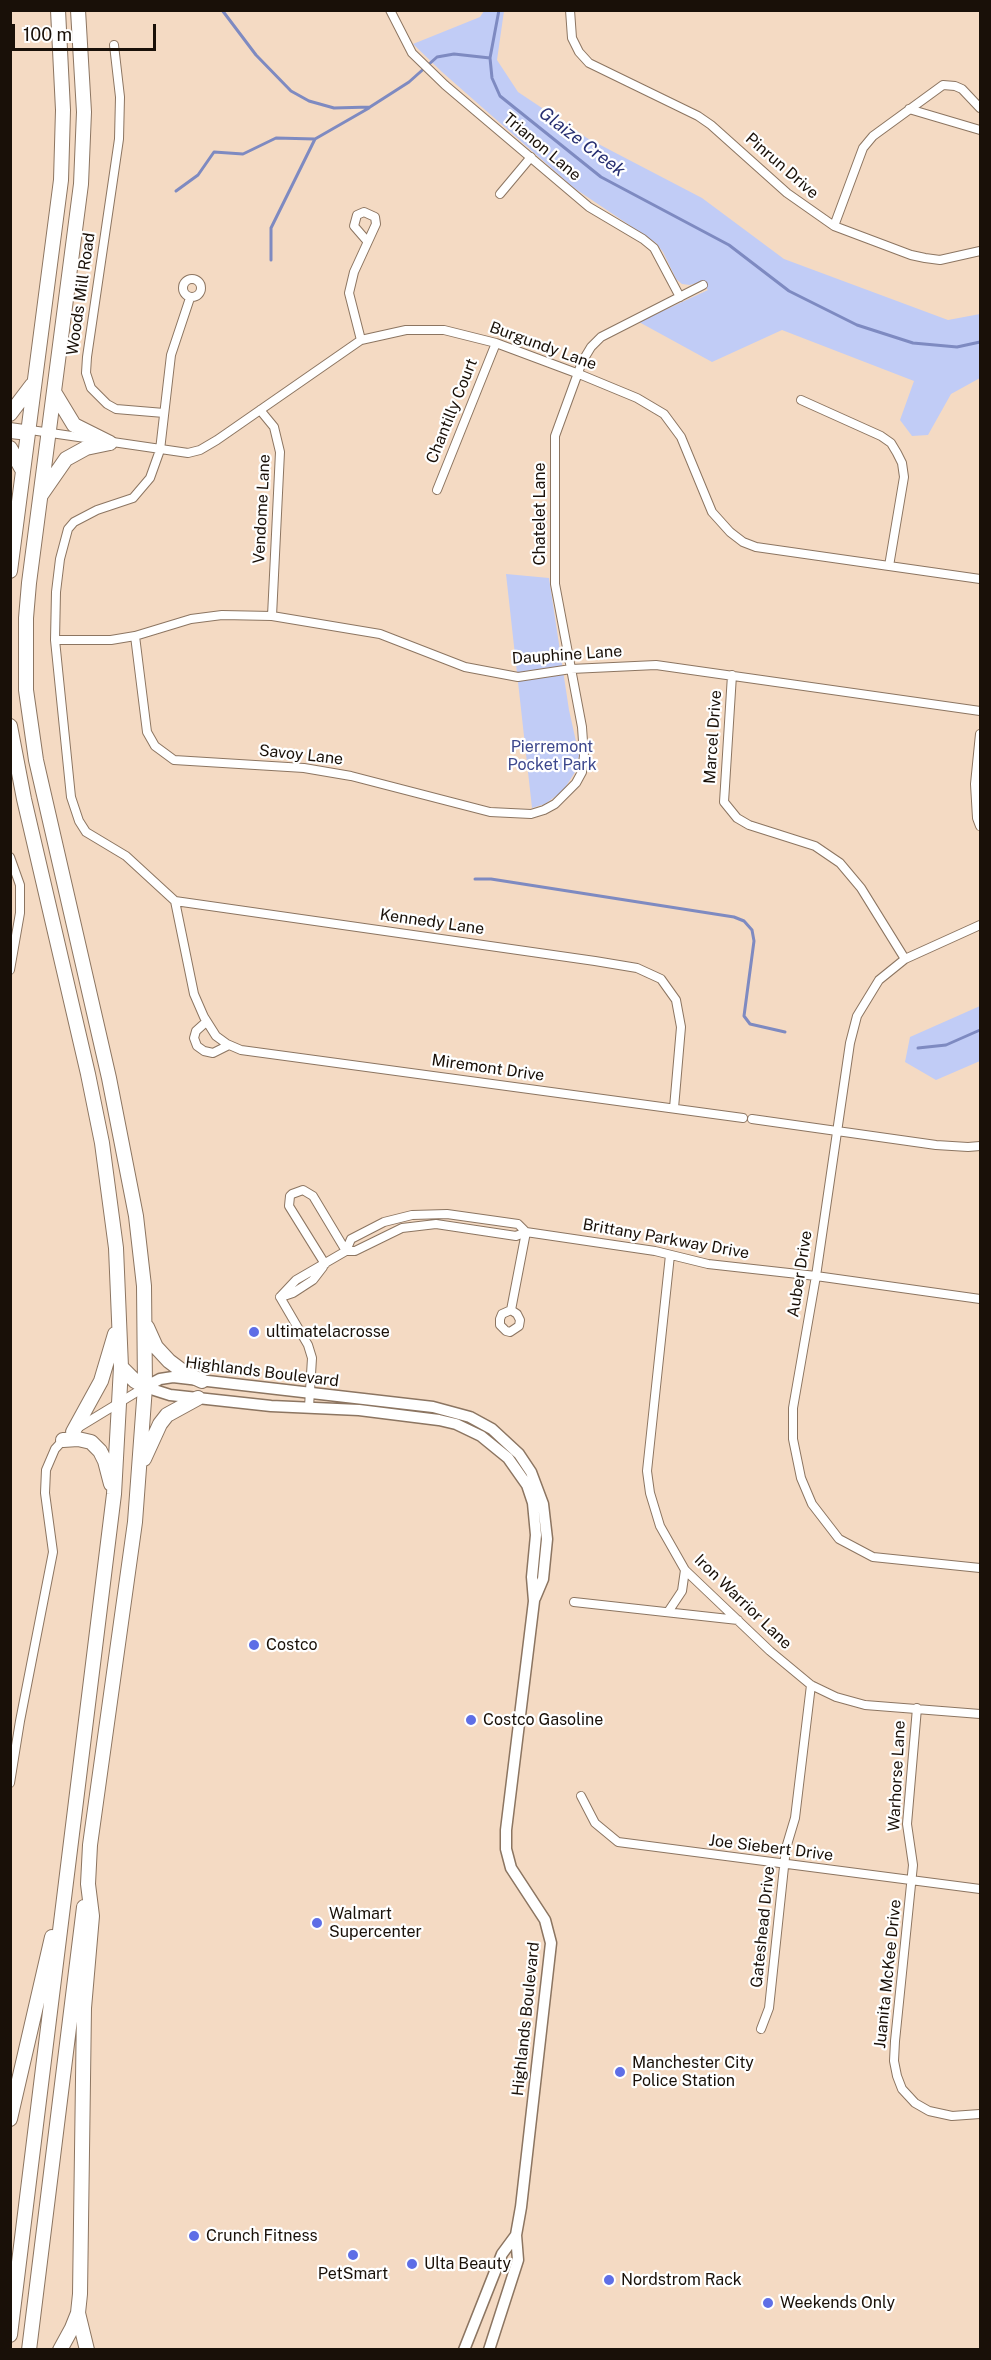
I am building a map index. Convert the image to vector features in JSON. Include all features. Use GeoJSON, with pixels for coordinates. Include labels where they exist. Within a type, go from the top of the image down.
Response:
{"type":"FeatureCollection","features":[{"type":"Feature","properties":{"kind":"highway"},"geometry":{"type":"LineString","coordinates":[[10,571],[59,192],[63,145],[58,10]]}},
{"type":"Feature","properties":{"kind":"highway"},"geometry":{"type":"LineString","coordinates":[[28,2349],[77,1953],[88,1884],[95,1804],[128,1576],[141,1466],[145,1387],[145,1323],[141,1251],[132,1193],[109,1078],[43,795],[30,725],[27,690],[26,618],[39,498],[81,184],[84,112],[78,10]]}},
{"type":"Feature","properties":{"kind":"highway"},"geometry":{"type":"LineString","coordinates":[[10,414],[23,400],[35,381]]}},
{"type":"Feature","properties":{"kind":"highway"},"geometry":{"type":"LineString","coordinates":[[54,392],[74,425],[110,443]]}},
{"type":"Feature","properties":{"kind":"highway"},"geometry":{"type":"LineString","coordinates":[[39,498],[66,459],[86,448],[110,443]]}},
{"type":"Feature","properties":{"kind":"highway"},"geometry":{"type":"LineString","coordinates":[[10,448],[23,471]]}},
{"type":"Feature","properties":{"kind":"highway"},"geometry":{"type":"LineString","coordinates":[[10,726],[27,811],[95,1109],[112,1212],[120,1315],[121,1366],[114,1494],[10,2335]]}},
{"type":"Feature","properties":{"kind":"highway"},"geometry":{"type":"LineString","coordinates":[[114,1494],[100,1451],[91,1442],[68,1436],[101,1381],[120,1315]]}},
{"type":"Feature","properties":{"kind":"highway"},"geometry":{"type":"LineString","coordinates":[[145,1323],[156,1347],[169,1361],[201,1381]]}},
{"type":"Feature","properties":{"kind":"highway"},"geometry":{"type":"LineString","coordinates":[[121,1366],[135,1381],[145,1387]]}},
{"type":"Feature","properties":{"kind":"highway"},"geometry":{"type":"LineString","coordinates":[[141,1466],[167,1414],[198,1398]]}},
{"type":"Feature","properties":{"kind":"highway"},"geometry":{"type":"LineString","coordinates":[[10,2119],[67,1871]]}},
{"type":"Feature","properties":{"kind":"highway"},"geometry":{"type":"LineString","coordinates":[[60,2349],[78,2313],[80,2294],[84,2008],[92,1916],[88,1884]]}},
{"type":"Feature","properties":{"kind":"highway"},"geometry":{"type":"LineString","coordinates":[[78,2313],[87,2349]]}},
{"type":"Feature","properties":{"kind":"street","name":"Trianon Lane"},"geometry":{"type":"LineString","coordinates":[[390,10],[412,52],[445,85],[589,207],[654,248],[680,297]]}},
{"type":"Feature","properties":{"kind":"street","name":"Pinrun Drive"},"geometry":{"type":"LineString","coordinates":[[570,10],[572,38],[579,52],[589,63],[698,116],[787,194],[834,226],[911,255],[925,258],[940,260],[981,251]]}},
{"type":"Feature","properties":{"kind":"street","name":"Woods Mill Road"},"geometry":{"type":"LineString","coordinates":[[114,45],[120,97],[120,139],[86,373],[91,388],[107,404],[116,409],[164,413]]}},
{"type":"Feature","properties":{"kind":"street"},"geometry":{"type":"LineString","coordinates":[[834,226],[863,148],[873,136],[938,87],[948,84],[962,89],[981,108]]}},
{"type":"Feature","properties":{"kind":"street"},"geometry":{"type":"LineString","coordinates":[[909,110],[981,130]]}},
{"type":"Feature","properties":{"kind":"street"},"geometry":{"type":"LineString","coordinates":[[500,194],[531,157]]}},
{"type":"Feature","properties":{"kind":"street"},"geometry":{"type":"LineString","coordinates":[[361,340],[349,293],[354,272],[367,241]]}},
{"type":"Feature","properties":{"kind":"street","name":"Chatelet Lane"},"geometry":{"type":"LineString","coordinates":[[555,804],[576,783],[582,772],[584,756],[582,727],[555,584],[555,436],[586,354],[601,337],[704,285]]}},
{"type":"Feature","properties":{"kind":"street"},"geometry":{"type":"LineString","coordinates":[[176,901],[126,856],[87,832],[79,821],[71,797],[55,640],[56,592],[68,529],[74,522],[97,510],[133,498],[150,478],[160,450],[171,355],[190,298]]}},
{"type":"Feature","properties":{"kind":"street","name":"Burgundy Lane"},"geometry":{"type":"LineString","coordinates":[[10,434],[48,434],[188,453],[200,450],[361,340],[393,332],[433,329],[459,333],[495,343],[637,398],[664,414],[681,437],[712,512],[730,532],[743,542],[756,547],[981,579]]}},
{"type":"Feature","properties":{"kind":"street","name":"Chantilly Court"},"geometry":{"type":"LineString","coordinates":[[437,490],[495,343]]}},
{"type":"Feature","properties":{"kind":"street"},"geometry":{"type":"LineString","coordinates":[[801,400],[881,436],[891,443],[897,453],[904,477],[889,566]]}},
{"type":"Feature","properties":{"kind":"street","name":"Vendome Lane"},"geometry":{"type":"LineString","coordinates":[[260,410],[274,427],[280,452],[272,616]]}},
{"type":"Feature","properties":{"kind":"street","name":"Burgundy Lane"},"geometry":{"type":"LineString","coordinates":[[10,427],[28,433]]}},
{"type":"Feature","properties":{"kind":"street","name":"Dauphine Lane"},"geometry":{"type":"LineString","coordinates":[[55,640],[111,640],[135,636],[191,619],[222,615],[272,616],[380,634],[465,667],[518,677],[571,669],[656,665],[981,711]]}},
{"type":"Feature","properties":{"kind":"street","name":"Savoy Lane"},"geometry":{"type":"LineString","coordinates":[[135,636],[147,732],[155,746],[174,760],[304,768],[351,776],[490,812],[531,814],[555,804]]}},
{"type":"Feature","properties":{"kind":"street","name":"Marcel Drive"},"geometry":{"type":"LineString","coordinates":[[732,675],[724,802],[737,818],[749,825],[815,846],[840,863],[861,888],[905,959]]}},
{"type":"Feature","properties":{"kind":"street"},"geometry":{"type":"LineString","coordinates":[[981,734],[975,784],[977,818],[981,826]]}},
{"type":"Feature","properties":{"kind":"street"},"geometry":{"type":"LineString","coordinates":[[10,856],[20,885],[20,913],[10,970]]}},
{"type":"Feature","properties":{"kind":"street","name":"Miremont Drive"},"geometry":{"type":"LineString","coordinates":[[176,901],[194,994],[206,1022],[216,1036],[241,1050],[936,1144],[981,1146]]}},
{"type":"Feature","properties":{"kind":"street","name":"Kennedy Lane"},"geometry":{"type":"LineString","coordinates":[[176,901],[636,968],[661,979],[676,1000],[681,1027],[674,1108]]}},
{"type":"Feature","properties":{"kind":"street","name":"Auber Drive"},"geometry":{"type":"LineString","coordinates":[[981,925],[905,959],[879,980],[857,1016],[850,1043],[816,1276],[793,1408],[793,1439],[801,1478],[812,1504],[839,1539],[873,1557],[981,1568]]}},
{"type":"Feature","properties":{"kind":"street","name":"Miremont Drive"},"geometry":{"type":"LineString","coordinates":[[206,1022],[196,1031],[194,1038],[197,1046],[213,1053],[229,1045]]}},
{"type":"Feature","properties":{"kind":"street"},"geometry":{"type":"LineString","coordinates":[[325,1264],[289,1206],[292,1194],[303,1190],[313,1196],[346,1251]]}},
{"type":"Feature","properties":{"kind":"street","name":"Brittany Parkway Drive"},"geometry":{"type":"LineString","coordinates":[[346,1251],[351,1239],[384,1222],[412,1215],[447,1214],[518,1224],[526,1232]]}},
{"type":"Feature","properties":{"kind":"street","name":"Brittany Parkway Drive"},"geometry":{"type":"LineString","coordinates":[[310,1393],[312,1358],[308,1346],[280,1297],[293,1293],[313,1280],[325,1264],[346,1251],[355,1251],[402,1228],[436,1224],[516,1236],[526,1232],[655,1251],[708,1264],[816,1276],[981,1299]]}},
{"type":"Feature","properties":{"kind":"street"},"geometry":{"type":"LineString","coordinates":[[511,1310],[526,1232]]}},
{"type":"Feature","properties":{"kind":"street","name":"Iron Warrior Lane"},"geometry":{"type":"LineString","coordinates":[[670,1256],[647,1471],[650,1493],[660,1526],[685,1570],[770,1652],[811,1685],[836,1697],[865,1705],[917,1707],[981,1714]]}},
{"type":"Feature","properties":{"kind":"street","name":"Highlands Boulevard"},"geometry":{"type":"LineString","coordinates":[[145,1387],[160,1379],[173,1377],[310,1393],[452,1411],[492,1429],[506,1440],[531,1472],[541,1496],[547,1539],[543,1579],[534,1601]]}},
{"type":"Feature","properties":{"kind":"street"},"geometry":{"type":"LineString","coordinates":[[10,1783],[52,1552],[45,1493],[46,1470],[55,1449],[68,1436],[145,1387]]}},
{"type":"Feature","properties":{"kind":"street","name":"Highlands Boulevard"},"geometry":{"type":"LineString","coordinates":[[145,1387],[170,1395],[440,1420],[468,1428],[493,1444],[508,1458],[527,1485],[533,1503],[536,1535],[532,1577],[534,1601],[506,1830],[506,1849],[511,1868],[545,1920],[550,1943],[516,2235],[518,2260],[489,2349]]}},
{"type":"Feature","properties":{"kind":"street"},"geometry":{"type":"LineString","coordinates":[[309,1407],[310,1393]]}},
{"type":"Feature","properties":{"kind":"street"},"geometry":{"type":"LineString","coordinates":[[668,1612],[682,1592],[685,1570]]}},
{"type":"Feature","properties":{"kind":"street"},"geometry":{"type":"LineString","coordinates":[[574,1602],[739,1620]]}},
{"type":"Feature","properties":{"kind":"street","name":"Gateshead Drive"},"geometry":{"type":"LineString","coordinates":[[761,2029],[769,2008],[786,1848],[795,1818],[811,1685]]}},
{"type":"Feature","properties":{"kind":"street","name":"Warhorse Lane"},"geometry":{"type":"LineString","coordinates":[[912,1881],[913,1865],[907,1811],[917,1707]]}},
{"type":"Feature","properties":{"kind":"street","name":"Joe Siebert Drive"},"geometry":{"type":"LineString","coordinates":[[581,1796],[595,1823],[618,1842],[981,1889]]}},
{"type":"Feature","properties":{"kind":"street","name":"Juanita McKee Drive"},"geometry":{"type":"LineString","coordinates":[[912,1881],[895,2041],[894,2061],[897,2076],[902,2089],[915,2103],[929,2111],[952,2116],[981,2114]]}},
{"type":"Feature","properties":{"kind":"street","name":"Highlands Boulevard"},"geometry":{"type":"LineString","coordinates":[[464,2349],[502,2254],[516,2235]]}},
{"type":"Feature","properties":{"kind":"green space"},"geometry":{"type":"Polygon","coordinates":[[[484,11],[504,11],[497,60],[518,92],[587,138],[702,198],[784,259],[948,320],[980,314],[980,378],[951,394],[928,435],[912,436],[900,420],[914,381],[782,330],[712,362],[639,322],[708,290],[701,282],[690,285],[682,284],[676,279],[656,243],[574,188],[413,44],[480,17],[484,11]]]}},
{"type":"Feature","properties":{"kind":"green space","name":"Pierremont Pocket Park"},"geometry":{"type":"Polygon","coordinates":[[[506,574],[549,578],[569,710],[579,755],[577,769],[563,791],[545,804],[532,808],[506,574]]]}},
{"type":"Feature","properties":{"kind":"green space"},"geometry":{"type":"Polygon","coordinates":[[[980,1006],[980,1061],[936,1080],[905,1062],[910,1037],[980,1006]]]}},
{"type":"Feature","properties":{"kind":"waterway","name":"Glaize Creek"},"geometry":{"type":"LineString","coordinates":[[222,10],[256,55],[291,91],[309,101],[334,108],[370,107],[409,82],[437,57],[454,54],[490,58],[492,78],[500,96],[601,177],[729,245],[789,291],[857,325],[913,343],[957,347],[980,342]]}},
{"type":"Feature","properties":{"kind":"waterway"},"geometry":{"type":"LineString","coordinates":[[490,58],[499,10]]}},
{"type":"Feature","properties":{"kind":"waterway"},"geometry":{"type":"LineString","coordinates":[[271,260],[271,228],[315,139],[369,108]]}},
{"type":"Feature","properties":{"kind":"waterway"},"geometry":{"type":"LineString","coordinates":[[176,191],[198,175],[214,152],[243,154],[276,138],[315,139]]}},
{"type":"Feature","properties":{"kind":"waterway"},"geometry":{"type":"LineString","coordinates":[[475,879],[491,879],[734,917],[744,921],[752,930],[754,941],[744,1016],[750,1024],[785,1032]]}},
{"type":"Feature","properties":{"kind":"waterway"},"geometry":{"type":"LineString","coordinates":[[918,1048],[946,1045],[980,1030]]}},
{"type":"Feature","properties":{"kind":"place","name":"ultimatelacrosse"},"geometry":{"type":"Point","coordinates":[254,1332]}},
{"type":"Feature","properties":{"kind":"place","name":"Costco"},"geometry":{"type":"Point","coordinates":[254,1645]}},
{"type":"Feature","properties":{"kind":"place","name":"Costco Gasoline"},"geometry":{"type":"Point","coordinates":[471,1720]}},
{"type":"Feature","properties":{"kind":"place","name":"Walmart Supercenter"},"geometry":{"type":"Point","coordinates":[317,1923]}},
{"type":"Feature","properties":{"kind":"place","name":"Manchester City Police Station"},"geometry":{"type":"Point","coordinates":[620,2072]}},
{"type":"Feature","properties":{"kind":"place","name":"Crunch Fitness"},"geometry":{"type":"Point","coordinates":[194,2236]}},
{"type":"Feature","properties":{"kind":"place","name":"PetSmart"},"geometry":{"type":"Point","coordinates":[353,2255]}},
{"type":"Feature","properties":{"kind":"place","name":"Ulta Beauty"},"geometry":{"type":"Point","coordinates":[412,2264]}},
{"type":"Feature","properties":{"kind":"place","name":"Nordstrom Rack"},"geometry":{"type":"Point","coordinates":[609,2280]}},
{"type":"Feature","properties":{"kind":"place","name":"Weekends Only"},"geometry":{"type":"Point","coordinates":[768,2303]}}]}
